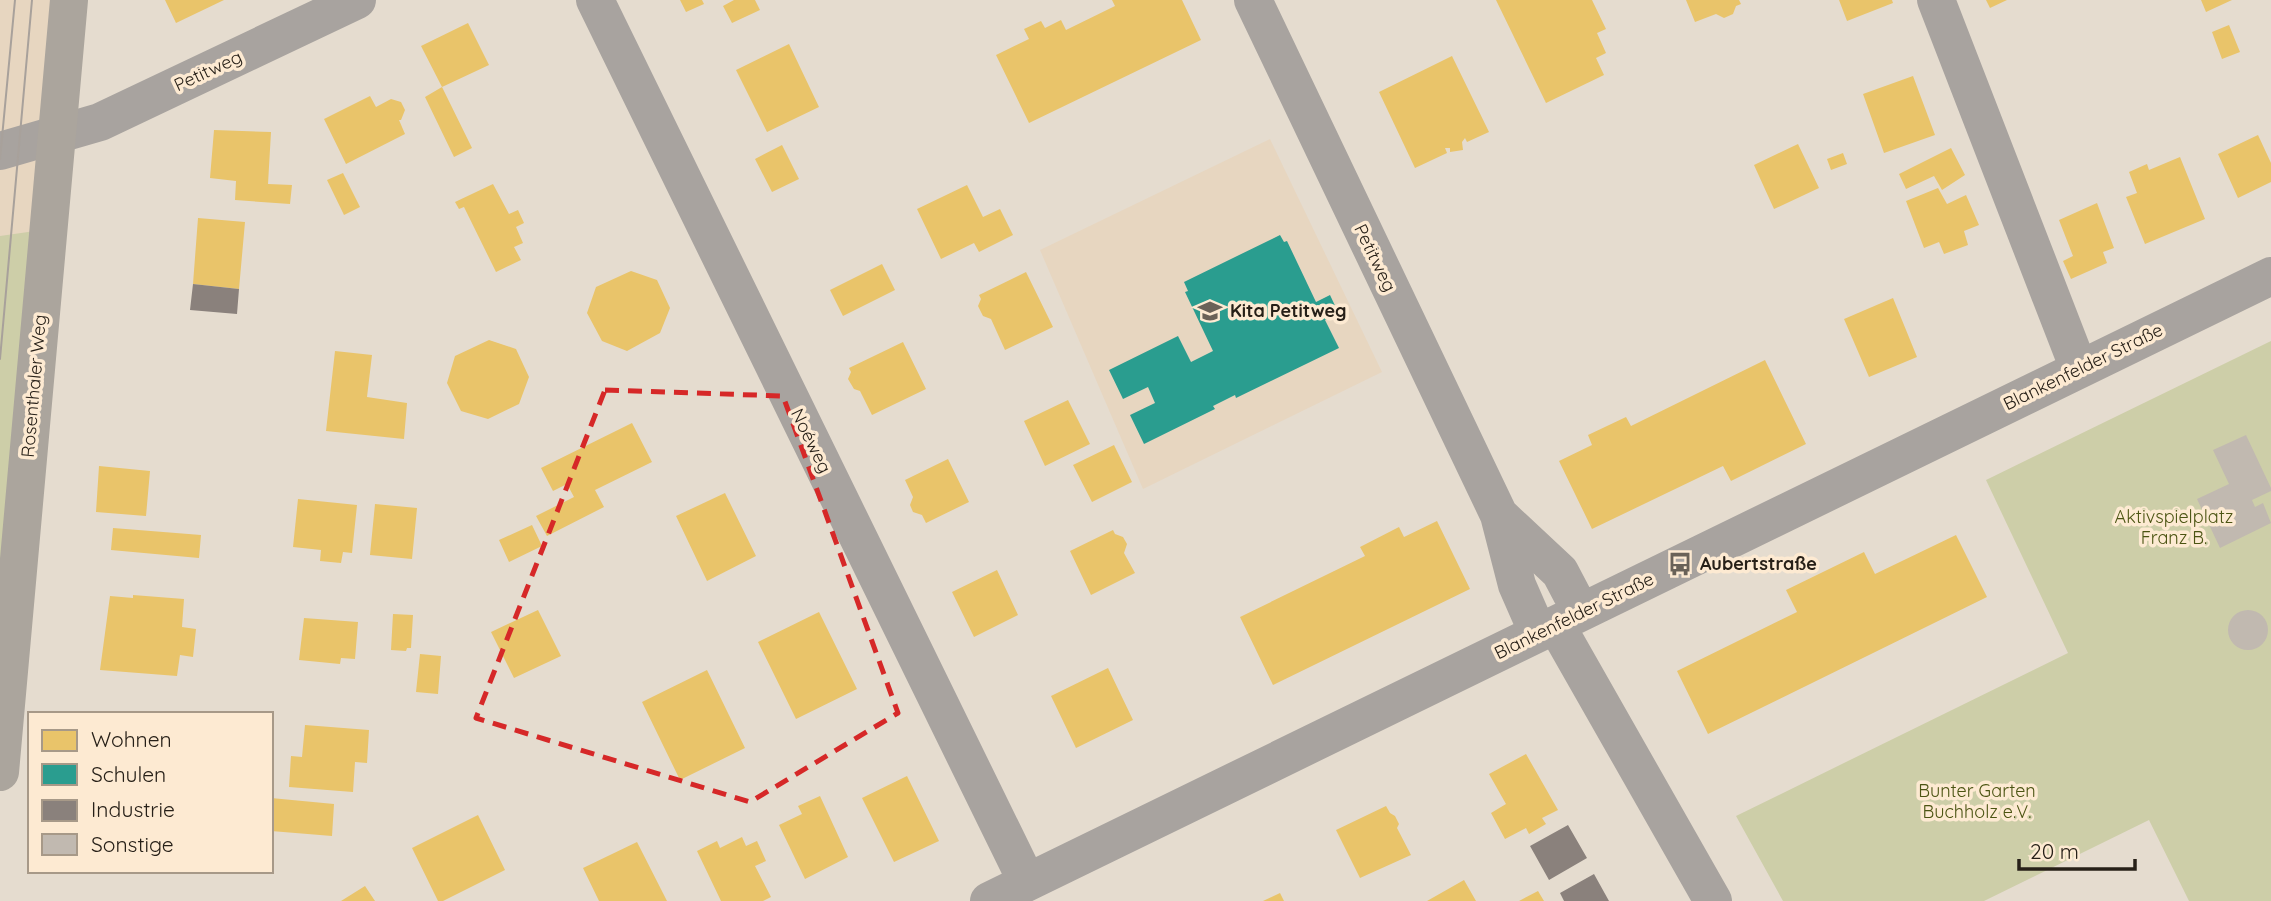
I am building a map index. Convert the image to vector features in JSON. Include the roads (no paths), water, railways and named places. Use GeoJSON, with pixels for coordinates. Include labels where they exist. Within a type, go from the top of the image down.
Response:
{"type":"FeatureCollection","features":[{"type":"Feature","properties":{"kind":"main road","name":"Rosenthaler Weg"},"geometry":{"type":"LineString","coordinates":[[0,772],[69,0]]}},
{"type":"Feature","properties":{"kind":"street","name":"Petitweg"},"geometry":{"type":"LineString","coordinates":[[0,151],[100,122],[357,0]]}},
{"type":"Feature","properties":{"kind":"street","name":"Noéweg"},"geometry":{"type":"LineString","coordinates":[[595,0],[1027,882]]}},
{"type":"Feature","properties":{"kind":"street","name":"Petitweg"},"geometry":{"type":"LineString","coordinates":[[1253,0],[1499,515],[1517,585],[1558,623]]}},
{"type":"Feature","properties":{"kind":"street"},"geometry":{"type":"LineString","coordinates":[[1936,0],[2079,369]]}},
{"type":"Feature","properties":{"kind":"street","name":"Blankenfelder Straße"},"geometry":{"type":"LineString","coordinates":[[989,901],[2271,275]]}},
{"type":"Feature","properties":{"kind":"street"},"geometry":{"type":"LineString","coordinates":[[1558,623],[1713,901]]}},
{"type":"Feature","properties":{"kind":"tram line"},"geometry":{"type":"LineString","coordinates":[[0,159],[15,0]]}},
{"type":"Feature","properties":{"kind":"tram line"},"geometry":{"type":"LineString","coordinates":[[0,359],[32,0]]}},
{"type":"Feature","properties":{"kind":"place","name":"Kita Petitweg"},"geometry":{"type":"Point","coordinates":[1210,311]}},
{"type":"Feature","properties":{"kind":"place","name":"Aubertstraße"},"geometry":{"type":"Point","coordinates":[1680,564]}},
{"type":"Feature","properties":{"kind":"park label","name":"Aktivspielplatz Franz B."},"geometry":{"type":"Point","coordinates":[2174,527]}},
{"type":"Feature","properties":{"kind":"park label","name":"Bunter Garten Buchholz e.V."},"geometry":{"type":"Point","coordinates":[1977,801]}}]}
